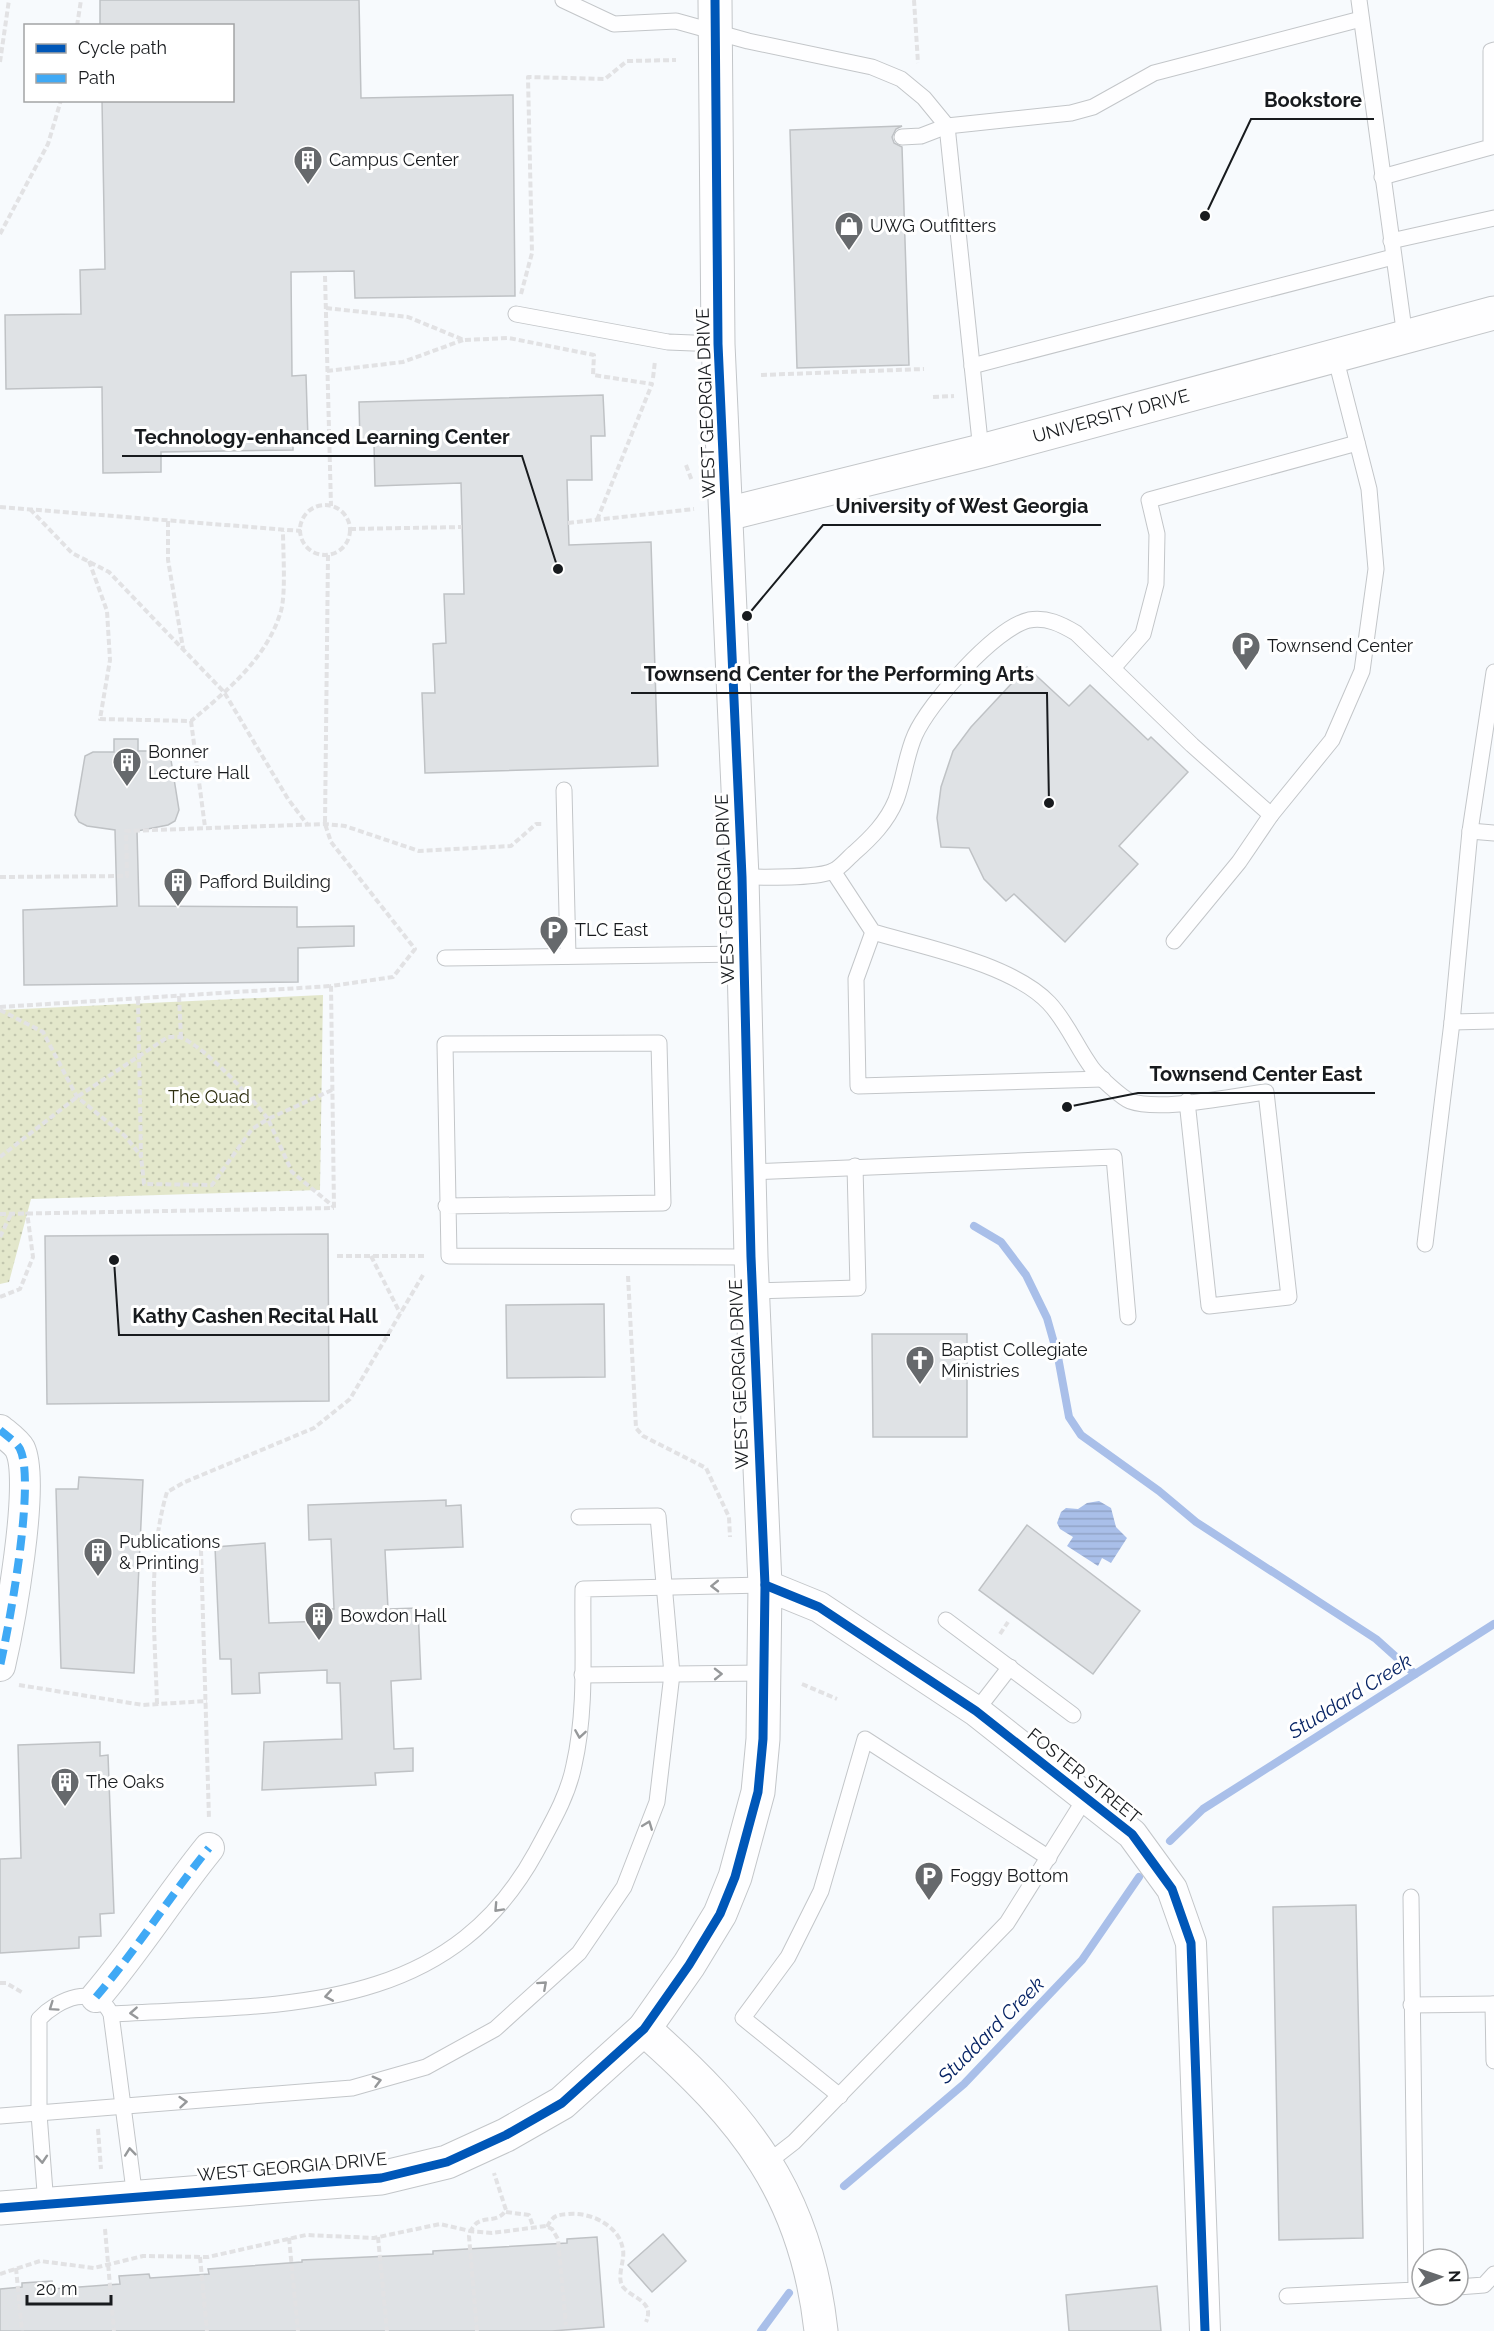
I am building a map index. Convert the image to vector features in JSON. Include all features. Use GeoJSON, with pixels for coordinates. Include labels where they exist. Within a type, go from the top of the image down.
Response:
{"type":"FeatureCollection","features":[{"type":"Feature","properties":{"kind":"street","name":"WEST GEORGIA DRIVE"},"geometry":{"type":"LineString","coordinates":[[0,2208],[381,2178],[447,2162],[506,2135],[562,2103],[644,2029],[702,1945],[720,1914],[735,1877],[758,1792],[765,1673],[765,1585],[752,1291],[742,877],[718,344],[715,16]]}},
{"type":"Feature","properties":{"kind":"street","name":"UNIVERSITY DRIVE"},"geometry":{"type":"LineString","coordinates":[[727,514],[981,451],[1406,337],[1492,320]]}},
{"type":"Feature","properties":{"kind":"street"},"geometry":{"type":"LineString","coordinates":[[0,1430],[20,1449],[26,1491],[9,1626],[8,1676]]}},
{"type":"Feature","properties":{"kind":"street","name":"FOSTER STREET"},"geometry":{"type":"LineString","coordinates":[[765,1585],[819,1607],[976,1711],[1132,1834],[1172,1889],[1191,1943],[1205,2331]]}},
{"type":"Feature","properties":{"kind":"street"},"geometry":{"type":"LineString","coordinates":[[104,2006],[130,1958],[171,1894],[209,1848]]}},
{"type":"Feature","properties":{"kind":"street"},"geometry":{"type":"LineString","coordinates":[[644,2029],[697,2077],[737,2119],[767,2163],[801,2237],[813,2276],[821,2331]]}},
{"type":"Feature","properties":{"kind":"lane"},"geometry":{"type":"LineString","coordinates":[[563,0],[614,24],[676,21],[715,16],[748,42],[872,67],[901,79],[924,98],[947,126],[981,451]]}},
{"type":"Feature","properties":{"kind":"lane"},"geometry":{"type":"LineString","coordinates":[[1359,0],[1406,337]]}},
{"type":"Feature","properties":{"kind":"lane"},"geometry":{"type":"LineString","coordinates":[[902,137],[921,135],[947,126],[1071,113],[1093,107],[1154,73],[1361,19]]}},
{"type":"Feature","properties":{"kind":"lane"},"geometry":{"type":"LineString","coordinates":[[1382,177],[1491,147],[1491,51],[1494,51]]}},
{"type":"Feature","properties":{"kind":"lane"},"geometry":{"type":"LineString","coordinates":[[972,366],[1392,249],[1494,218]]}},
{"type":"Feature","properties":{"kind":"lane"},"geometry":{"type":"LineString","coordinates":[[516,314],[668,342],[718,344]]}},
{"type":"Feature","properties":{"kind":"lane"},"geometry":{"type":"LineString","coordinates":[[1174,941],[1239,862],[1271,815],[1332,740],[1362,671],[1376,569],[1369,489],[1335,356]]}},
{"type":"Feature","properties":{"kind":"lane"},"geometry":{"type":"LineString","coordinates":[[1114,667],[1143,634],[1156,584],[1157,534],[1149,500],[1357,443]]}},
{"type":"Feature","properties":{"kind":"lane"},"geometry":{"type":"LineString","coordinates":[[742,877],[793,876],[833,871],[877,833],[896,802],[915,736],[928,710],[996,639],[1028,621],[1044,619],[1060,623],[1076,633],[1114,667],[1192,745],[1271,815]]}},
{"type":"Feature","properties":{"kind":"lane"},"geometry":{"type":"LineString","coordinates":[[1425,1244],[1452,1022],[1470,831],[1494,672]]}},
{"type":"Feature","properties":{"kind":"lane"},"geometry":{"type":"LineString","coordinates":[[564,790],[568,956]]}},
{"type":"Feature","properties":{"kind":"lane"},"geometry":{"type":"LineString","coordinates":[[1470,831],[1494,833]]}},
{"type":"Feature","properties":{"kind":"lane"},"geometry":{"type":"LineString","coordinates":[[833,871],[873,933],[989,966],[1022,984],[1049,1003],[1093,1070],[1128,1101],[1155,1105],[1187,1101],[1266,1092],[1289,1297],[1209,1306],[1187,1101]]}},
{"type":"Feature","properties":{"kind":"lane"},"geometry":{"type":"LineString","coordinates":[[873,933],[856,979],[858,1086],[1103,1079]]}},
{"type":"Feature","properties":{"kind":"lane"},"geometry":{"type":"LineString","coordinates":[[446,958],[744,954]]}},
{"type":"Feature","properties":{"kind":"lane"},"geometry":{"type":"LineString","coordinates":[[1452,1022],[1494,1021]]}},
{"type":"Feature","properties":{"kind":"lane"},"geometry":{"type":"LineString","coordinates":[[446,1206],[663,1203],[659,1043],[445,1044],[446,1206],[449,1256],[751,1257]]}},
{"type":"Feature","properties":{"kind":"lane"},"geometry":{"type":"LineString","coordinates":[[749,1172],[1114,1157],[1128,1317]]}},
{"type":"Feature","properties":{"kind":"lane"},"geometry":{"type":"LineString","coordinates":[[752,1291],[858,1288],[855,1166]]}},
{"type":"Feature","properties":{"kind":"lane"},"geometry":{"type":"LineString","coordinates":[[0,2116],[352,2088],[426,2067],[495,2029],[579,1953],[624,1887],[657,1802],[672,1674],[658,1516],[579,1517]]}},
{"type":"Feature","properties":{"kind":"lane"},"geometry":{"type":"LineString","coordinates":[[46,2205],[39,2114],[39,2019],[52,2005],[66,1999],[104,2006],[295,2002],[340,1995],[397,1978],[460,1942],[500,1907],[531,1862],[558,1812],[574,1767],[581,1722],[583,1589],[765,1585]]}},
{"type":"Feature","properties":{"kind":"lane"},"geometry":{"type":"LineString","coordinates":[[946,1620],[1073,1715]]}},
{"type":"Feature","properties":{"kind":"lane"},"geometry":{"type":"LineString","coordinates":[[976,1711],[1010,1667]]}},
{"type":"Feature","properties":{"kind":"lane"},"geometry":{"type":"LineString","coordinates":[[582,1675],[765,1673]]}},
{"type":"Feature","properties":{"kind":"lane"},"geometry":{"type":"LineString","coordinates":[[840,2096],[743,2018],[788,1957],[821,1891],[865,1739],[1049,1858]]}},
{"type":"Feature","properties":{"kind":"lane"},"geometry":{"type":"LineString","coordinates":[[767,2163],[794,2142],[840,2096],[1007,1923],[1086,1797]]}},
{"type":"Feature","properties":{"kind":"lane"},"geometry":{"type":"LineString","coordinates":[[1411,1897],[1411,2005],[1418,2247]]}},
{"type":"Feature","properties":{"kind":"lane"},"geometry":{"type":"LineString","coordinates":[[1411,2005],[1493,2004],[1494,2061]]}},
{"type":"Feature","properties":{"kind":"lane"},"geometry":{"type":"LineString","coordinates":[[104,2006],[125,2106],[135,2198]]}},
{"type":"Feature","properties":{"kind":"lane"},"geometry":{"type":"LineString","coordinates":[[1470,2286],[1484,2285],[1494,2274]]}},
{"type":"Feature","properties":{"kind":"lane"},"geometry":{"type":"LineString","coordinates":[[1287,2296],[1410,2290]]}},
{"type":"Feature","properties":{"kind":"path"},"geometry":{"type":"LineString","coordinates":[[0,63],[9,0]]}},
{"type":"Feature","properties":{"kind":"path"},"geometry":{"type":"LineString","coordinates":[[77,24],[81,0]]}},
{"type":"Feature","properties":{"kind":"path"},"geometry":{"type":"LineString","coordinates":[[914,0],[918,63]]}},
{"type":"Feature","properties":{"kind":"path"},"geometry":{"type":"LineString","coordinates":[[509,338],[532,253],[528,77],[606,79],[627,61],[676,60]]}},
{"type":"Feature","properties":{"kind":"path"},"geometry":{"type":"LineString","coordinates":[[0,234],[48,144],[60,102]]}},
{"type":"Feature","properties":{"kind":"path"},"geometry":{"type":"LineString","coordinates":[[325,276],[331,506]]}},
{"type":"Feature","properties":{"kind":"path"},"geometry":{"type":"LineString","coordinates":[[326,308],[408,317],[464,340]]}},
{"type":"Feature","properties":{"kind":"path"},"geometry":{"type":"LineString","coordinates":[[327,371],[403,362],[464,340],[509,338],[594,355],[592,375],[652,384],[597,520]]}},
{"type":"Feature","properties":{"kind":"path"},"geometry":{"type":"LineString","coordinates":[[761,375],[924,369]]}},
{"type":"Feature","properties":{"kind":"path"},"geometry":{"type":"LineString","coordinates":[[686,465],[693,484],[701,482]]}},
{"type":"Feature","properties":{"kind":"path"},"geometry":{"type":"LineString","coordinates":[[568,522],[694,511],[694,502]]}},
{"type":"Feature","properties":{"kind":"path"},"geometry":{"type":"LineString","coordinates":[[331,506],[345,514],[350,529],[345,545],[340,551],[328,555],[309,549],[301,531],[308,512],[315,507],[331,506]]}},
{"type":"Feature","properties":{"kind":"path"},"geometry":{"type":"LineString","coordinates":[[0,507],[301,531]]}},
{"type":"Feature","properties":{"kind":"path"},"geometry":{"type":"LineString","coordinates":[[30,509],[72,553],[110,572],[224,692],[288,800],[308,824]]}},
{"type":"Feature","properties":{"kind":"path"},"geometry":{"type":"LineString","coordinates":[[168,521],[168,560],[183,649]]}},
{"type":"Feature","properties":{"kind":"path"},"geometry":{"type":"LineString","coordinates":[[350,529],[462,527]]}},
{"type":"Feature","properties":{"kind":"path"},"geometry":{"type":"LineString","coordinates":[[89,561],[107,611],[110,660],[100,719],[191,721],[260,656],[282,609],[283,531]]}},
{"type":"Feature","properties":{"kind":"path"},"geometry":{"type":"LineString","coordinates":[[0,1008],[331,987],[393,976],[415,949],[331,842],[325,824],[328,555]]}},
{"type":"Feature","properties":{"kind":"path"},"geometry":{"type":"LineString","coordinates":[[191,721],[205,827]]}},
{"type":"Feature","properties":{"kind":"path"},"geometry":{"type":"LineString","coordinates":[[0,877],[127,876],[126,831],[325,824],[345,826],[419,851],[511,846],[536,824],[565,823]]}},
{"type":"Feature","properties":{"kind":"path"},"geometry":{"type":"LineString","coordinates":[[331,987],[334,1208]]}},
{"type":"Feature","properties":{"kind":"path"},"geometry":{"type":"LineString","coordinates":[[179,996],[181,1037]]}},
{"type":"Feature","properties":{"kind":"path"},"geometry":{"type":"LineString","coordinates":[[138,998],[141,1156],[144,1184],[212,1185],[252,1130],[268,1119],[332,1090]]}},
{"type":"Feature","properties":{"kind":"path"},"geometry":{"type":"LineString","coordinates":[[0,1008],[43,1032],[77,1097],[126,1136],[141,1156]]}},
{"type":"Feature","properties":{"kind":"path"},"geometry":{"type":"LineString","coordinates":[[0,1156],[77,1097],[140,1056],[155,1043],[168,1037],[181,1037],[248,1093],[268,1119],[292,1172],[334,1208]]}},
{"type":"Feature","properties":{"kind":"path"},"geometry":{"type":"LineString","coordinates":[[0,1214],[334,1208]]}},
{"type":"Feature","properties":{"kind":"path"},"geometry":{"type":"LineString","coordinates":[[0,1297],[20,1289],[33,1257],[27,1212]]}},
{"type":"Feature","properties":{"kind":"path"},"geometry":{"type":"LineString","coordinates":[[0,1238],[11,1213]]}},
{"type":"Feature","properties":{"kind":"path"},"geometry":{"type":"LineString","coordinates":[[337,1256],[449,1256]]}},
{"type":"Feature","properties":{"kind":"path"},"geometry":{"type":"LineString","coordinates":[[371,1256],[400,1313]]}},
{"type":"Feature","properties":{"kind":"path"},"geometry":{"type":"LineString","coordinates":[[157,1704],[156,1569],[160,1514],[167,1492],[184,1482],[314,1428],[350,1399],[423,1275]]}},
{"type":"Feature","properties":{"kind":"path"},"geometry":{"type":"LineString","coordinates":[[628,1276],[636,1428],[643,1436],[706,1468],[729,1517],[730,1541]]}},
{"type":"Feature","properties":{"kind":"path"},"geometry":{"type":"LineString","coordinates":[[201,1550],[207,1701],[209,1848]]}},
{"type":"Feature","properties":{"kind":"path"},"geometry":{"type":"LineString","coordinates":[[8,1676],[112,1701],[157,1704],[207,1701]]}},
{"type":"Feature","properties":{"kind":"path"},"geometry":{"type":"LineString","coordinates":[[802,1684],[837,1699]]}},
{"type":"Feature","properties":{"kind":"path"},"geometry":{"type":"LineString","coordinates":[[0,1983],[6,1983],[23,1993]]}},
{"type":"Feature","properties":{"kind":"path"},"geometry":{"type":"LineString","coordinates":[[98,2122],[101,2176]]}},
{"type":"Feature","properties":{"kind":"path"},"geometry":{"type":"LineString","coordinates":[[494,2173],[502,2191],[506,2212]]}},
{"type":"Feature","properties":{"kind":"path"},"geometry":{"type":"LineString","coordinates":[[477,2331],[470,2231],[477,2222],[499,2217],[506,2212],[529,2215],[533,2226]]}},
{"type":"Feature","properties":{"kind":"path"},"geometry":{"type":"LineString","coordinates":[[548,2227],[551,2218],[556,2215],[581,2214],[597,2218],[615,2233],[623,2249],[620,2279],[622,2286],[638,2296],[646,2306],[646,2322]]}},
{"type":"Feature","properties":{"kind":"path"},"geometry":{"type":"LineString","coordinates":[[0,2274],[40,2261],[94,2268],[143,2256],[200,2257],[306,2235],[378,2237],[440,2223],[470,2231],[492,2233],[533,2226],[548,2227],[558,2239],[566,2325]]}},
{"type":"Feature","properties":{"kind":"path"},"geometry":{"type":"LineString","coordinates":[[104,2226],[114,2331]]}},
{"type":"Feature","properties":{"kind":"path"},"geometry":{"type":"LineString","coordinates":[[378,2237],[387,2331]]}},
{"type":"Feature","properties":{"kind":"path"},"geometry":{"type":"LineString","coordinates":[[289,2238],[298,2331]]}},
{"type":"Feature","properties":{"kind":"path"},"geometry":{"type":"LineString","coordinates":[[200,2257],[207,2331]]}},
{"type":"Feature","properties":{"kind":"path"},"geometry":{"type":"LineString","coordinates":[[16,2268],[22,2331]]}},
{"type":"Feature","properties":{"kind":"green space","name":"The Quad"},"geometry":{"type":"Polygon","coordinates":[[[323,995],[320,1190],[31,1199],[9,1282],[0,1284],[0,1010],[323,995]]]}},
{"type":"Feature","properties":{"kind":"water"},"geometry":{"type":"Polygon","coordinates":[[[1099,1501],[1111,1508],[1116,1527],[1127,1538],[1111,1563],[1102,1558],[1098,1566],[1067,1546],[1073,1537],[1060,1529],[1057,1523],[1061,1512],[1066,1508],[1078,1509],[1087,1503],[1099,1501]]]}},
{"type":"Feature","properties":{"kind":"building","name":"Campus Center"},"geometry":{"type":"Polygon","coordinates":[[[100,0],[359,0],[361,98],[513,95],[515,296],[355,298],[354,271],[291,272],[292,376],[306,375],[308,440],[293,440],[293,450],[161,452],[161,472],[103,473],[102,387],[6,389],[5,315],[81,314],[80,270],[105,269],[102,102],[234,102],[234,24],[100,24],[100,0]]]}},
{"type":"Feature","properties":{"kind":"building","name":"UWG Outfitters"},"geometry":{"type":"Polygon","coordinates":[[[902,126],[896,129],[892,137],[894,143],[902,147],[909,365],[797,368],[790,130],[902,126]]]}},
{"type":"Feature","properties":{"kind":"building"},"geometry":{"type":"Polygon","coordinates":[[[603,395],[605,436],[591,436],[592,480],[567,480],[569,545],[651,542],[658,766],[425,773],[422,693],[435,693],[433,644],[446,643],[444,594],[464,594],[461,483],[375,486],[374,444],[360,444],[359,402],[603,395]]]}},
{"type":"Feature","properties":{"kind":"building"},"geometry":{"type":"Polygon","coordinates":[[[1027,667],[1069,706],[1090,685],[1148,740],[1151,737],[1188,772],[1119,846],[1138,864],[1065,942],[1014,894],[1006,901],[984,879],[969,848],[941,847],[937,818],[941,787],[953,751],[971,727],[1027,667]]]}},
{"type":"Feature","properties":{"kind":"building","name":"Pafford Building"},"geometry":{"type":"Polygon","coordinates":[[[114,739],[138,739],[138,751],[158,751],[171,760],[179,810],[175,821],[168,825],[137,831],[139,906],[297,907],[297,927],[354,926],[354,946],[298,948],[298,982],[24,985],[23,910],[117,906],[115,830],[87,826],[79,822],[75,815],[85,756],[93,752],[114,752],[114,739]]]}},
{"type":"Feature","properties":{"kind":"building"},"geometry":{"type":"Polygon","coordinates":[[[328,1234],[329,1401],[47,1404],[45,1236],[328,1234]]]}},
{"type":"Feature","properties":{"kind":"building"},"geometry":{"type":"Polygon","coordinates":[[[604,1304],[605,1377],[507,1378],[506,1305],[604,1304]]]}},
{"type":"Feature","properties":{"kind":"building","name":"Baptist Collegiate Ministries"},"geometry":{"type":"Polygon","coordinates":[[[872,1334],[967,1334],[967,1437],[873,1437],[872,1334]]]}},
{"type":"Feature","properties":{"kind":"building","name":"Publications & Printing"},"geometry":{"type":"Polygon","coordinates":[[[79,1477],[143,1480],[134,1673],[61,1668],[56,1489],[78,1489],[79,1477]]]}},
{"type":"Feature","properties":{"kind":"building","name":"Bowdon Hall"},"geometry":{"type":"Polygon","coordinates":[[[446,1500],[446,1506],[461,1505],[463,1547],[385,1550],[388,1609],[418,1608],[421,1679],[391,1681],[394,1749],[413,1748],[413,1771],[375,1773],[376,1785],[262,1790],[264,1742],[342,1739],[340,1683],[327,1683],[327,1670],[259,1673],[260,1693],[232,1694],[231,1659],[220,1659],[215,1547],[265,1543],[269,1623],[326,1621],[325,1609],[334,1609],[331,1539],[309,1540],[308,1505],[446,1500]]]}},
{"type":"Feature","properties":{"kind":"building"},"geometry":{"type":"Polygon","coordinates":[[[1027,1525],[1140,1611],[1093,1674],[979,1590],[1027,1525]]]}},
{"type":"Feature","properties":{"kind":"building","name":"The Oaks"},"geometry":{"type":"Polygon","coordinates":[[[100,1742],[100,1756],[108,1755],[114,1913],[100,1914],[101,1936],[79,1937],[79,1948],[0,1953],[0,1859],[21,1858],[18,1745],[100,1742]]]}},
{"type":"Feature","properties":{"kind":"building"},"geometry":{"type":"Polygon","coordinates":[[[1356,1905],[1363,2238],[1279,2240],[1273,1907],[1356,1905]]]}},
{"type":"Feature","properties":{"kind":"building"},"geometry":{"type":"Polygon","coordinates":[[[663,2234],[686,2261],[652,2292],[628,2265],[663,2234]]]}},
{"type":"Feature","properties":{"kind":"building"},"geometry":{"type":"Polygon","coordinates":[[[597,2237],[604,2327],[552,2331],[0,2331],[0,2289],[22,2287],[22,2283],[52,2281],[52,2289],[120,2284],[119,2276],[149,2274],[150,2278],[209,2274],[208,2269],[302,2262],[302,2260],[433,2254],[433,2251],[567,2243],[567,2239],[597,2237]]]}},
{"type":"Feature","properties":{"kind":"building"},"geometry":{"type":"Polygon","coordinates":[[[1157,2286],[1161,2331],[1069,2331],[1066,2295],[1157,2286]]]}},
{"type":"Feature","properties":{"kind":"waterway"},"geometry":{"type":"LineString","coordinates":[[974,1226],[1001,1242],[1026,1275],[1047,1318],[1058,1357],[1069,1417],[1081,1435],[1159,1491],[1196,1522],[1376,1639],[1415,1674]]}},
{"type":"Feature","properties":{"kind":"waterway","name":"Studdard Creek"},"geometry":{"type":"LineString","coordinates":[[1170,1841],[1203,1809],[1494,1624]]}},
{"type":"Feature","properties":{"kind":"waterway","name":"Studdard Creek"},"geometry":{"type":"LineString","coordinates":[[844,2186],[964,2084],[1082,1960],[1139,1877]]}},
{"type":"Feature","properties":{"kind":"waterway","name":"Studdard Creek"},"geometry":{"type":"LineString","coordinates":[[761,2331],[789,2293]]}},
{"type":"Feature","properties":{"kind":"marked path"},"geometry":{"type":"LineString","coordinates":[[0,1430],[20,1449],[24,1466],[25,1491],[19,1555],[0,1666]]}},
{"type":"Feature","properties":{"kind":"marked path"},"geometry":{"type":"LineString","coordinates":[[96,1997],[209,1848]]}},
{"type":"Feature","properties":{"kind":"cycle path"},"geometry":{"type":"LineString","coordinates":[[0,2208],[381,2178],[447,2162],[506,2135],[562,2103],[644,2029],[689,1965],[720,1914],[735,1877],[758,1792],[763,1739],[765,1585],[751,1257],[742,877],[718,344],[715,0]]}},
{"type":"Feature","properties":{"kind":"cycle path"},"geometry":{"type":"LineString","coordinates":[[765,1585],[819,1607],[976,1711],[1132,1834],[1172,1889],[1191,1943],[1205,2331]]}},
{"type":"Feature","properties":{"kind":"place","name":"Campus Center"},"geometry":{"type":"Point","coordinates":[308,186]}},
{"type":"Feature","properties":{"kind":"place","name":"Bookstore"},"geometry":{"type":"Point","coordinates":[1205,216]}},
{"type":"Feature","properties":{"kind":"place","name":"UWG Outfitters"},"geometry":{"type":"Point","coordinates":[849,252]}},
{"type":"Feature","properties":{"kind":"place","name":"Technology-enhanced Learning Center"},"geometry":{"type":"Point","coordinates":[558,569]}},
{"type":"Feature","properties":{"kind":"place","name":"University of West Georgia"},"geometry":{"type":"Point","coordinates":[747,616]}},
{"type":"Feature","properties":{"kind":"place","name":"Townsend Center"},"geometry":{"type":"Point","coordinates":[1246,672]}},
{"type":"Feature","properties":{"kind":"place","name":"Bonner Lecture Hall"},"geometry":{"type":"Point","coordinates":[127,788]}},
{"type":"Feature","properties":{"kind":"place","name":"Townsend Center for the Performing Arts"},"geometry":{"type":"Point","coordinates":[1049,803]}},
{"type":"Feature","properties":{"kind":"place","name":"Pafford Building"},"geometry":{"type":"Point","coordinates":[178,908]}},
{"type":"Feature","properties":{"kind":"place","name":"TLC East"},"geometry":{"type":"Point","coordinates":[554,956]}},
{"type":"Feature","properties":{"kind":"place","name":"Townsend Center East"},"geometry":{"type":"Point","coordinates":[1067,1107]}},
{"type":"Feature","properties":{"kind":"place","name":"Kathy Cashen Recital Hall"},"geometry":{"type":"Point","coordinates":[114,1260]}},
{"type":"Feature","properties":{"kind":"place","name":"Baptist Collegiate Ministries"},"geometry":{"type":"Point","coordinates":[920,1386]}},
{"type":"Feature","properties":{"kind":"place","name":"Publications & Printing"},"geometry":{"type":"Point","coordinates":[98,1578]}},
{"type":"Feature","properties":{"kind":"place","name":"Bowdon Hall"},"geometry":{"type":"Point","coordinates":[319,1642]}},
{"type":"Feature","properties":{"kind":"place","name":"The Oaks"},"geometry":{"type":"Point","coordinates":[65,1808]}},
{"type":"Feature","properties":{"kind":"place","name":"Foggy Bottom"},"geometry":{"type":"Point","coordinates":[929,1902]}}]}
